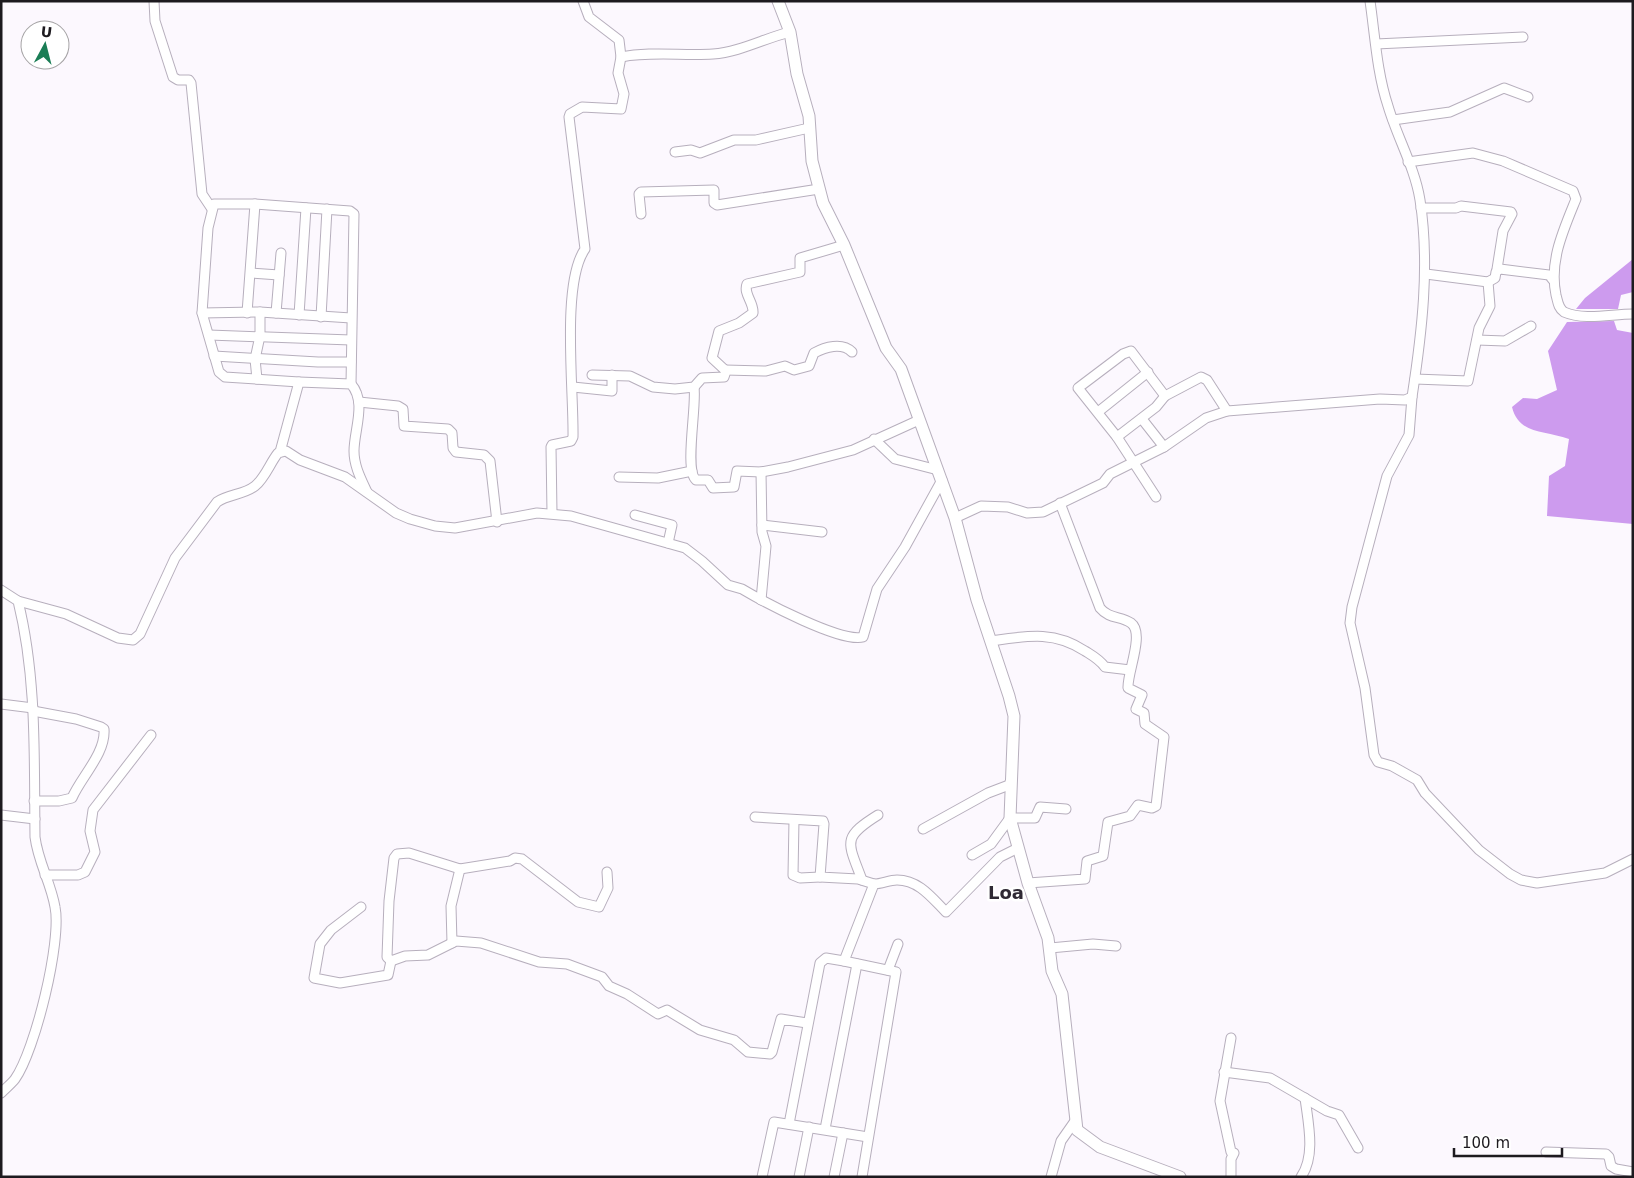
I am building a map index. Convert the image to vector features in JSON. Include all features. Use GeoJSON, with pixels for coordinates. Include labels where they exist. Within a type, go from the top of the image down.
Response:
{"type":"FeatureCollection","features":[{"type":"Feature","properties":{"kind":"street"},"geometry":{"type":"LineString","coordinates":[[154,1],[154,21],[174,77],[178,80],[188,80],[191,83],[202,194],[212,209]]}},
{"type":"Feature","properties":{"kind":"street"},"geometry":{"type":"LineString","coordinates":[[552,514],[551,447],[552,445],[571,441],[573,437],[570,330],[576,265],[585,249],[569,117],[570,114],[582,107],[621,109],[624,94],[618,73],[621,57],[619,40],[589,17],[583,1]]}},
{"type":"Feature","properties":{"kind":"street"},"geometry":{"type":"LineString","coordinates":[[778,1],[790,32],[796,74],[809,116],[812,161],[830,222],[844,245],[886,348],[900,369],[955,518],[991,641],[1005,679],[1014,716],[1010,818],[1028,883],[1050,948],[1052,971],[1062,994],[1066,1016],[1075,1121],[1078,1130],[1100,1147],[1180,1177]]}},
{"type":"Feature","properties":{"kind":"street"},"geometry":{"type":"LineString","coordinates":[[1370,1],[1381,78],[1421,208],[1426,246],[1426,274],[1409,435],[1387,476],[1352,607],[1350,623],[1365,688],[1374,755],[1378,762],[1392,766],[1417,780],[1425,793],[1479,850],[1510,874],[1521,880],[1537,883],[1605,873],[1633,860]]}},
{"type":"Feature","properties":{"kind":"street"},"geometry":{"type":"LineString","coordinates":[[621,57],[635,54],[713,54],[735,50],[766,37],[790,32]]}},
{"type":"Feature","properties":{"kind":"street"},"geometry":{"type":"LineString","coordinates":[[1376,44],[1523,37]]}},
{"type":"Feature","properties":{"kind":"street"},"geometry":{"type":"LineString","coordinates":[[1393,120],[1450,112],[1504,88],[1528,97]]}},
{"type":"Feature","properties":{"kind":"street"},"geometry":{"type":"LineString","coordinates":[[676,152],[691,150],[700,153],[732,141],[756,140],[809,128]]}},
{"type":"Feature","properties":{"kind":"street"},"geometry":{"type":"LineString","coordinates":[[1408,162],[1463,153],[1477,154],[1503,160],[1573,191],[1576,200],[1557,248],[1553,280],[1558,305],[1563,311],[1577,315],[1633,314]]}},
{"type":"Feature","properties":{"kind":"street"},"geometry":{"type":"LineString","coordinates":[[642,214],[639,194],[641,192],[714,190],[714,203],[716,205],[819,189]]}},
{"type":"Feature","properties":{"kind":"street"},"geometry":{"type":"LineString","coordinates":[[350,384],[355,217],[350,211],[255,204],[214,204],[208,228],[202,313],[214,356],[222,376],[350,384],[355,389],[359,402],[354,452],[359,474],[367,493]]}},
{"type":"Feature","properties":{"kind":"street"},"geometry":{"type":"LineString","coordinates":[[247,313],[255,204]]}},
{"type":"Feature","properties":{"kind":"street"},"geometry":{"type":"LineString","coordinates":[[1421,208],[1456,208],[1461,206],[1512,213],[1503,232],[1495,278],[1488,282],[1426,274]]}},
{"type":"Feature","properties":{"kind":"street"},"geometry":{"type":"LineString","coordinates":[[298,315],[306,208]]}},
{"type":"Feature","properties":{"kind":"street"},"geometry":{"type":"LineString","coordinates":[[321,317],[328,209]]}},
{"type":"Feature","properties":{"kind":"street"},"geometry":{"type":"LineString","coordinates":[[844,245],[800,258],[800,272],[747,284],[746,291],[753,308],[753,313],[739,323],[719,331],[712,354],[712,358],[725,370],[726,376],[702,378],[694,387],[692,471],[695,480],[708,480],[711,487],[714,488],[734,487],[737,473],[741,470],[761,472],[793,466],[853,450],[919,420]]}},
{"type":"Feature","properties":{"kind":"street"},"geometry":{"type":"LineString","coordinates":[[276,313],[280,253]]}},
{"type":"Feature","properties":{"kind":"street"},"geometry":{"type":"LineString","coordinates":[[1497,270],[1548,275],[1553,280]]}},
{"type":"Feature","properties":{"kind":"street"},"geometry":{"type":"LineString","coordinates":[[250,273],[279,275]]}},
{"type":"Feature","properties":{"kind":"street"},"geometry":{"type":"LineString","coordinates":[[1415,379],[1467,382],[1479,328],[1490,306],[1488,282]]}},
{"type":"Feature","properties":{"kind":"street"},"geometry":{"type":"LineString","coordinates":[[202,313],[260,312],[352,318]]}},
{"type":"Feature","properties":{"kind":"street"},"geometry":{"type":"LineString","coordinates":[[257,379],[255,359],[260,336],[260,312]]}},
{"type":"Feature","properties":{"kind":"street"},"geometry":{"type":"LineString","coordinates":[[1477,340],[1505,341],[1531,326]]}},
{"type":"Feature","properties":{"kind":"street"},"geometry":{"type":"LineString","coordinates":[[209,335],[351,340]]}},
{"type":"Feature","properties":{"kind":"street"},"geometry":{"type":"LineString","coordinates":[[725,370],[766,371],[784,366],[797,369],[809,366],[814,353],[820,350],[837,346],[846,347],[852,352]]}},
{"type":"Feature","properties":{"kind":"street"},"geometry":{"type":"LineString","coordinates":[[1156,496],[1133,464],[1117,437],[1078,388],[1129,351],[1134,352],[1165,396]]}},
{"type":"Feature","properties":{"kind":"street"},"geometry":{"type":"LineString","coordinates":[[214,356],[351,362]]}},
{"type":"Feature","properties":{"kind":"street"},"geometry":{"type":"LineString","coordinates":[[1098,412],[1148,372]]}},
{"type":"Feature","properties":{"kind":"street"},"geometry":{"type":"LineString","coordinates":[[592,375],[630,376],[653,387],[675,389],[694,387]]}},
{"type":"Feature","properties":{"kind":"street"},"geometry":{"type":"LineString","coordinates":[[573,387],[612,391],[612,375]]}},
{"type":"Feature","properties":{"kind":"street"},"geometry":{"type":"LineString","coordinates":[[1117,437],[1142,419],[1165,396],[1201,377],[1207,380],[1227,411]]}},
{"type":"Feature","properties":{"kind":"street"},"geometry":{"type":"LineString","coordinates":[[1,590],[18,601],[66,614],[118,638],[133,640],[140,634],[175,558],[218,502],[255,486],[280,452],[299,382]]}},
{"type":"Feature","properties":{"kind":"street"},"geometry":{"type":"LineString","coordinates":[[955,518],[982,506],[1008,507],[1034,514],[1103,483],[1106,476],[1133,464],[1206,418],[1227,411],[1380,399],[1404,400],[1412,397]]}},
{"type":"Feature","properties":{"kind":"street"},"geometry":{"type":"LineString","coordinates":[[359,402],[398,406],[403,409],[404,426],[448,429],[452,433],[453,448],[456,452],[484,455],[490,461],[497,522]]}},
{"type":"Feature","properties":{"kind":"street"},"geometry":{"type":"LineString","coordinates":[[1142,419],[1164,446]]}},
{"type":"Feature","properties":{"kind":"street"},"geometry":{"type":"LineString","coordinates":[[874,439],[895,459],[940,475]]}},
{"type":"Feature","properties":{"kind":"street"},"geometry":{"type":"LineString","coordinates":[[280,452],[286,451],[300,460],[338,474],[396,513],[436,526],[455,528],[497,522],[537,513],[552,514],[572,516],[685,548],[702,560],[728,585],[742,589],[822,629],[852,639],[863,637],[877,589],[904,547],[940,475]]}},
{"type":"Feature","properties":{"kind":"street"},"geometry":{"type":"LineString","coordinates":[[619,477],[658,478],[692,471]]}},
{"type":"Feature","properties":{"kind":"street"},"geometry":{"type":"LineString","coordinates":[[761,472],[762,525],[766,546],[761,600]]}},
{"type":"Feature","properties":{"kind":"street"},"geometry":{"type":"LineString","coordinates":[[1028,883],[1084,880],[1086,877],[1087,861],[1103,856],[1108,822],[1130,816],[1138,805],[1154,808],[1158,803],[1164,737],[1145,724],[1144,712],[1136,709],[1143,696],[1128,688],[1130,670],[1138,639],[1135,630],[1130,622],[1108,616],[1100,608],[1060,503]]}},
{"type":"Feature","properties":{"kind":"street"},"geometry":{"type":"LineString","coordinates":[[635,515],[672,525],[668,543]]}},
{"type":"Feature","properties":{"kind":"street"},"geometry":{"type":"LineString","coordinates":[[762,525],[822,532]]}},
{"type":"Feature","properties":{"kind":"street"},"geometry":{"type":"LineString","coordinates":[[1,1093],[14,1080],[30,1046],[52,954],[57,924],[55,906],[37,853],[34,801],[33,710],[26,635],[18,601]]}},
{"type":"Feature","properties":{"kind":"street"},"geometry":{"type":"LineString","coordinates":[[991,641],[1020,637],[1058,638],[1073,642],[1101,659],[1105,667],[1130,670]]}},
{"type":"Feature","properties":{"kind":"street"},"geometry":{"type":"LineString","coordinates":[[1,704],[76,719],[104,729],[97,754],[72,798],[59,801],[34,801]]}},
{"type":"Feature","properties":{"kind":"street"},"geometry":{"type":"LineString","coordinates":[[45,874],[78,875],[85,872],[95,852],[90,831],[93,810],[151,735]]}},
{"type":"Feature","properties":{"kind":"street"},"geometry":{"type":"LineString","coordinates":[[923,829],[988,793],[1009,785],[1010,782]]}},
{"type":"Feature","properties":{"kind":"street"},"geometry":{"type":"LineString","coordinates":[[1010,818],[1035,818],[1040,807],[1066,809]]}},
{"type":"Feature","properties":{"kind":"street"},"geometry":{"type":"LineString","coordinates":[[862,880],[851,849],[851,843],[856,830],[878,815]]}},
{"type":"Feature","properties":{"kind":"street"},"geometry":{"type":"LineString","coordinates":[[1,816],[35,819]]}},
{"type":"Feature","properties":{"kind":"street"},"geometry":{"type":"LineString","coordinates":[[755,818],[820,820],[824,822],[820,877]]}},
{"type":"Feature","properties":{"kind":"street"},"geometry":{"type":"LineString","coordinates":[[972,855],[991,844],[1010,818]]}},
{"type":"Feature","properties":{"kind":"street"},"geometry":{"type":"LineString","coordinates":[[794,820],[793,875],[800,878],[820,877],[862,880],[874,884],[898,880],[910,882],[919,886],[946,912],[1000,857],[1018,848]]}},
{"type":"Feature","properties":{"kind":"street"},"geometry":{"type":"LineString","coordinates":[[391,960],[387,957],[389,901],[396,855],[409,853],[460,869],[510,862],[515,858],[523,859],[578,902],[599,907],[608,888],[607,872]]}},
{"type":"Feature","properties":{"kind":"street"},"geometry":{"type":"LineString","coordinates":[[452,943],[452,902],[460,869]]}},
{"type":"Feature","properties":{"kind":"street"},"geometry":{"type":"LineString","coordinates":[[844,961],[874,884]]}},
{"type":"Feature","properties":{"kind":"street"},"geometry":{"type":"LineString","coordinates":[[361,907],[330,930],[320,944],[319,959],[313,976],[316,979],[340,983],[385,976],[388,974],[391,960]]}},
{"type":"Feature","properties":{"kind":"street"},"geometry":{"type":"LineString","coordinates":[[391,960],[405,956],[428,955],[459,941],[481,943],[539,962],[567,964],[603,978],[609,986],[627,994],[658,1014],[667,1010],[700,1030],[734,1040],[748,1052],[769,1054],[774,1048],[779,1020],[807,1023]]}},
{"type":"Feature","properties":{"kind":"street"},"geometry":{"type":"LineString","coordinates":[[888,970],[898,944]]}},
{"type":"Feature","properties":{"kind":"street"},"geometry":{"type":"LineString","coordinates":[[1050,948],[1093,944],[1116,946]]}},
{"type":"Feature","properties":{"kind":"street"},"geometry":{"type":"LineString","coordinates":[[789,1124],[807,1023],[821,960],[826,958],[896,972],[862,1177]]}},
{"type":"Feature","properties":{"kind":"street"},"geometry":{"type":"LineString","coordinates":[[825,1129],[857,964]]}},
{"type":"Feature","properties":{"kind":"street"},"geometry":{"type":"LineString","coordinates":[[1230,1038],[1220,1101],[1230,1152],[1234,1153],[1231,1159],[1230,1177]]}},
{"type":"Feature","properties":{"kind":"street"},"geometry":{"type":"LineString","coordinates":[[1224,1072],[1267,1077],[1326,1111],[1340,1116],[1358,1148]]}},
{"type":"Feature","properties":{"kind":"street"},"geometry":{"type":"LineString","coordinates":[[1300,1177],[1307,1168],[1309,1139],[1305,1098]]}},
{"type":"Feature","properties":{"kind":"street"},"geometry":{"type":"LineString","coordinates":[[1051,1177],[1061,1141],[1075,1121]]}},
{"type":"Feature","properties":{"kind":"street"},"geometry":{"type":"LineString","coordinates":[[762,1177],[774,1122],[868,1137]]}},
{"type":"Feature","properties":{"kind":"street"},"geometry":{"type":"LineString","coordinates":[[799,1177],[809,1127]]}},
{"type":"Feature","properties":{"kind":"street"},"geometry":{"type":"LineString","coordinates":[[834,1177],[843,1133]]}},
{"type":"Feature","properties":{"kind":"street"},"geometry":{"type":"LineString","coordinates":[[1546,1152],[1606,1154],[1611,1166],[1616,1169],[1633,1172]]}},
{"type":"Feature","properties":{"kind":"shaded area"},"geometry":{"type":"Polygon","coordinates":[[[1633,259],[1633,292],[1621,295],[1618,309],[1576,309],[1585,298],[1633,259]]]}},
{"type":"Feature","properties":{"kind":"shaded area"},"geometry":{"type":"Polygon","coordinates":[[[1614,321],[1617,330],[1633,333],[1633,524],[1547,516],[1549,476],[1565,466],[1569,439],[1527,427],[1520,423],[1512,407],[1523,398],[1537,399],[1557,390],[1548,351],[1567,322],[1614,321]]]}},
{"type":"Feature","properties":{"kind":"district","name":"Loa"},"geometry":{"type":"Point","coordinates":[1006,892]}}]}
